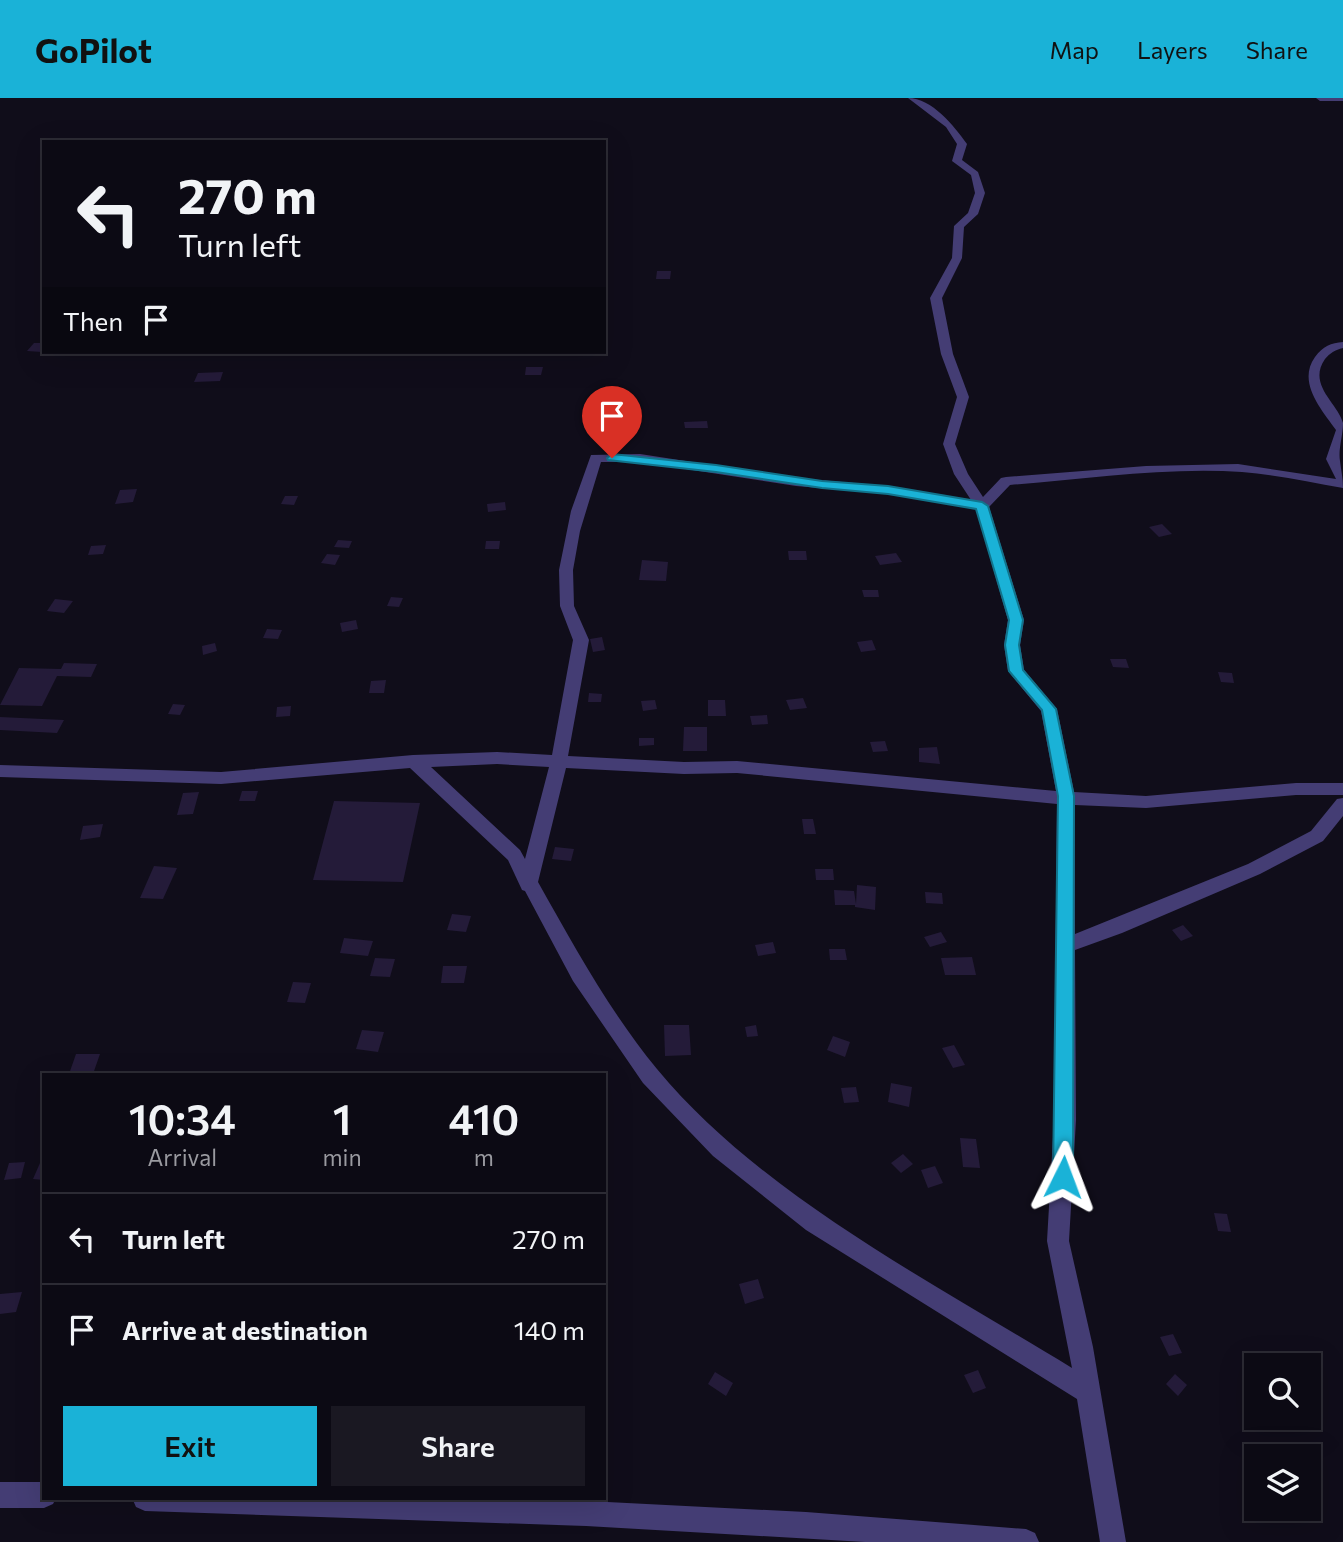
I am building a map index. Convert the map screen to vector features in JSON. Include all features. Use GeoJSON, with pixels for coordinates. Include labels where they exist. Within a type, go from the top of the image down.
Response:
{"type":"FeatureCollection","features":[{"type":"Feature","properties":{"kind":"street"},"geometry":{"type":"LineString","coordinates":[[912,98],[952,128],[962,144],[957,161],[975,174],[979,186],[980,194],[975,201],[973,214],[959,226],[954,270],[936,298],[947,354],[963,397],[949,443],[961,474],[982,506],[1016,620],[1012,645],[1016,671],[1049,709],[1066,796],[1065,1120],[1058,1241],[1088,1392],[1113,1542]]}},
{"type":"Feature","properties":{"kind":"street"},"geometry":{"type":"LineString","coordinates":[[1322,98],[1343,98]]}},
{"type":"Feature","properties":{"kind":"street"},"geometry":{"type":"LineString","coordinates":[[1343,345],[1330,347],[1314,366],[1314,373],[1322,403],[1342,430],[1331,457],[1333,467],[1343,482]]}},
{"type":"Feature","properties":{"kind":"street"},"geometry":{"type":"LineString","coordinates":[[528,885],[559,762],[581,640],[580,632],[567,606],[568,556],[584,488],[596,458],[640,458],[796,482],[888,490],[982,506]]}},
{"type":"Feature","properties":{"kind":"street"},"geometry":{"type":"LineString","coordinates":[[982,506],[1006,481],[1146,470],[1255,469],[1343,482]]}},
{"type":"Feature","properties":{"kind":"street"},"geometry":{"type":"LineString","coordinates":[[0,771],[221,778],[413,761],[497,758],[684,768],[737,767],[891,784],[1146,802],[1296,789],[1343,789]]}},
{"type":"Feature","properties":{"kind":"street"},"geometry":{"type":"LineString","coordinates":[[413,761],[514,855],[528,885],[580,975],[650,1076],[721,1149],[814,1222],[1088,1392]]}},
{"type":"Feature","properties":{"kind":"street"},"geometry":{"type":"LineString","coordinates":[[1065,946],[1115,928],[1254,869],[1317,836],[1343,804]]}},
{"type":"Feature","properties":{"kind":"street"},"geometry":{"type":"LineString","coordinates":[[0,1495],[42,1496]]}},
{"type":"Feature","properties":{"kind":"street"},"geometry":{"type":"LineString","coordinates":[[196,1500],[836,1525],[1026,1542]]}},
{"type":"Feature","properties":{"kind":"building"},"geometry":{"type":"Polygon","coordinates":[[[657,271],[671,271],[670,279],[656,279],[657,271]]]}},
{"type":"Feature","properties":{"kind":"building"},"geometry":{"type":"Polygon","coordinates":[[[34,343],[42,343],[42,352],[27,351],[34,343]]]}},
{"type":"Feature","properties":{"kind":"building"},"geometry":{"type":"Polygon","coordinates":[[[526,367],[543,367],[541,375],[525,375],[526,367]]]}},
{"type":"Feature","properties":{"kind":"building"},"geometry":{"type":"Polygon","coordinates":[[[223,372],[220,381],[194,382],[198,373],[223,372]]]}},
{"type":"Feature","properties":{"kind":"building"},"geometry":{"type":"Polygon","coordinates":[[[707,421],[708,428],[685,428],[684,422],[707,421]]]}},
{"type":"Feature","properties":{"kind":"building"},"geometry":{"type":"Polygon","coordinates":[[[137,489],[133,502],[115,504],[120,490],[137,489]]]}},
{"type":"Feature","properties":{"kind":"building"},"geometry":{"type":"Polygon","coordinates":[[[285,496],[298,496],[294,505],[281,504],[285,496]]]}},
{"type":"Feature","properties":{"kind":"building"},"geometry":{"type":"Polygon","coordinates":[[[505,502],[506,510],[488,512],[487,504],[505,502]]]}},
{"type":"Feature","properties":{"kind":"building"},"geometry":{"type":"Polygon","coordinates":[[[1162,524],[1172,534],[1159,537],[1149,527],[1162,524]]]}},
{"type":"Feature","properties":{"kind":"building"},"geometry":{"type":"Polygon","coordinates":[[[338,540],[352,541],[349,548],[334,547],[338,540]]]}},
{"type":"Feature","properties":{"kind":"building"},"geometry":{"type":"Polygon","coordinates":[[[486,541],[500,541],[499,549],[485,549],[486,541]]]}},
{"type":"Feature","properties":{"kind":"building"},"geometry":{"type":"Polygon","coordinates":[[[106,545],[103,554],[88,555],[91,546],[106,545]]]}},
{"type":"Feature","properties":{"kind":"building"},"geometry":{"type":"Polygon","coordinates":[[[788,551],[806,551],[807,560],[789,560],[788,551]]]}},
{"type":"Feature","properties":{"kind":"building"},"geometry":{"type":"Polygon","coordinates":[[[896,553],[902,562],[880,565],[875,556],[896,553]]]}},
{"type":"Feature","properties":{"kind":"building"},"geometry":{"type":"Polygon","coordinates":[[[327,554],[340,555],[335,565],[321,563],[327,554]]]}},
{"type":"Feature","properties":{"kind":"building"},"geometry":{"type":"Polygon","coordinates":[[[642,560],[668,562],[666,581],[639,580],[642,560]]]}},
{"type":"Feature","properties":{"kind":"building"},"geometry":{"type":"Polygon","coordinates":[[[862,590],[878,590],[879,597],[864,597],[862,590]]]}},
{"type":"Feature","properties":{"kind":"building"},"geometry":{"type":"Polygon","coordinates":[[[391,597],[403,598],[399,607],[387,606],[391,597]]]}},
{"type":"Feature","properties":{"kind":"building"},"geometry":{"type":"Polygon","coordinates":[[[55,599],[73,601],[64,613],[47,611],[55,599]]]}},
{"type":"Feature","properties":{"kind":"building"},"geometry":{"type":"Polygon","coordinates":[[[356,620],[358,629],[342,632],[340,623],[356,620]]]}},
{"type":"Feature","properties":{"kind":"building"},"geometry":{"type":"Polygon","coordinates":[[[267,629],[282,630],[278,639],[263,638],[267,629]]]}},
{"type":"Feature","properties":{"kind":"building"},"geometry":{"type":"Polygon","coordinates":[[[602,637],[605,650],[593,652],[590,639],[602,637]]]}},
{"type":"Feature","properties":{"kind":"building"},"geometry":{"type":"Polygon","coordinates":[[[872,640],[876,650],[861,652],[857,642],[872,640]]]}},
{"type":"Feature","properties":{"kind":"building"},"geometry":{"type":"Polygon","coordinates":[[[215,643],[217,651],[203,655],[202,646],[215,643]]]}},
{"type":"Feature","properties":{"kind":"building"},"geometry":{"type":"Polygon","coordinates":[[[1110,659],[1126,659],[1129,668],[1113,667],[1110,659]]]}},
{"type":"Feature","properties":{"kind":"building"},"geometry":{"type":"Polygon","coordinates":[[[64,663],[97,664],[91,677],[57,676],[42,706],[0,705],[19,668],[61,669],[64,663]]]}},
{"type":"Feature","properties":{"kind":"building"},"geometry":{"type":"Polygon","coordinates":[[[1218,672],[1232,673],[1234,683],[1221,682],[1218,672]]]}},
{"type":"Feature","properties":{"kind":"building"},"geometry":{"type":"Polygon","coordinates":[[[386,680],[384,693],[369,693],[371,681],[386,680]]]}},
{"type":"Feature","properties":{"kind":"building"},"geometry":{"type":"Polygon","coordinates":[[[589,693],[602,694],[601,702],[588,702],[589,693]]]}},
{"type":"Feature","properties":{"kind":"building"},"geometry":{"type":"Polygon","coordinates":[[[803,698],[807,708],[790,710],[786,700],[803,698]]]}},
{"type":"Feature","properties":{"kind":"building"},"geometry":{"type":"Polygon","coordinates":[[[655,700],[657,709],[643,711],[641,701],[655,700]]]}},
{"type":"Feature","properties":{"kind":"building"},"geometry":{"type":"Polygon","coordinates":[[[708,700],[725,700],[726,716],[708,716],[708,700]]]}},
{"type":"Feature","properties":{"kind":"building"},"geometry":{"type":"Polygon","coordinates":[[[173,704],[185,705],[180,715],[168,714],[173,704]]]}},
{"type":"Feature","properties":{"kind":"building"},"geometry":{"type":"Polygon","coordinates":[[[291,706],[290,716],[276,717],[277,707],[291,706]]]}},
{"type":"Feature","properties":{"kind":"building"},"geometry":{"type":"Polygon","coordinates":[[[767,715],[768,724],[752,725],[750,716],[767,715]]]}},
{"type":"Feature","properties":{"kind":"building"},"geometry":{"type":"Polygon","coordinates":[[[0,717],[64,720],[57,733],[0,730],[0,717]]]}},
{"type":"Feature","properties":{"kind":"building"},"geometry":{"type":"Polygon","coordinates":[[[684,727],[707,727],[707,751],[683,751],[684,727]]]}},
{"type":"Feature","properties":{"kind":"building"},"geometry":{"type":"Polygon","coordinates":[[[639,738],[654,738],[654,745],[639,746],[639,738]]]}},
{"type":"Feature","properties":{"kind":"building"},"geometry":{"type":"Polygon","coordinates":[[[885,741],[888,751],[873,752],[870,742],[885,741]]]}},
{"type":"Feature","properties":{"kind":"building"},"geometry":{"type":"Polygon","coordinates":[[[937,747],[940,764],[919,762],[919,748],[937,747]]]}},
{"type":"Feature","properties":{"kind":"building"},"geometry":{"type":"Polygon","coordinates":[[[242,791],[258,791],[255,801],[239,801],[242,791]]]}},
{"type":"Feature","properties":{"kind":"building"},"geometry":{"type":"Polygon","coordinates":[[[199,792],[193,814],[177,815],[183,793],[199,792]]]}},
{"type":"Feature","properties":{"kind":"building"},"geometry":{"type":"Polygon","coordinates":[[[334,801],[420,803],[403,882],[313,880],[334,801]]]}},
{"type":"Feature","properties":{"kind":"building"},"geometry":{"type":"Polygon","coordinates":[[[802,819],[813,819],[816,834],[804,834],[802,819]]]}},
{"type":"Feature","properties":{"kind":"building"},"geometry":{"type":"Polygon","coordinates":[[[103,824],[100,837],[80,840],[83,826],[103,824]]]}},
{"type":"Feature","properties":{"kind":"building"},"geometry":{"type":"Polygon","coordinates":[[[555,847],[574,849],[571,861],[552,859],[555,847]]]}},
{"type":"Feature","properties":{"kind":"building"},"geometry":{"type":"Polygon","coordinates":[[[154,866],[177,868],[163,899],[140,898],[154,866]]]}},
{"type":"Feature","properties":{"kind":"building"},"geometry":{"type":"Polygon","coordinates":[[[815,869],[833,869],[834,880],[816,880],[815,869]]]}},
{"type":"Feature","properties":{"kind":"building"},"geometry":{"type":"Polygon","coordinates":[[[857,885],[876,887],[875,910],[855,905],[835,905],[834,890],[854,891],[856,904],[857,885]]]}},
{"type":"Feature","properties":{"kind":"building"},"geometry":{"type":"Polygon","coordinates":[[[925,892],[942,893],[943,904],[926,903],[925,892]]]}},
{"type":"Feature","properties":{"kind":"building"},"geometry":{"type":"Polygon","coordinates":[[[452,914],[471,916],[466,932],[447,930],[452,914]]]}},
{"type":"Feature","properties":{"kind":"building"},"geometry":{"type":"Polygon","coordinates":[[[1183,925],[1193,936],[1181,941],[1172,930],[1183,925]]]}},
{"type":"Feature","properties":{"kind":"building"},"geometry":{"type":"Polygon","coordinates":[[[941,932],[947,942],[930,947],[924,937],[941,932]]]}},
{"type":"Feature","properties":{"kind":"building"},"geometry":{"type":"Polygon","coordinates":[[[344,938],[373,941],[368,956],[340,953],[344,938]]]}},
{"type":"Feature","properties":{"kind":"building"},"geometry":{"type":"Polygon","coordinates":[[[773,942],[776,953],[758,956],[755,945],[773,942]]]}},
{"type":"Feature","properties":{"kind":"building"},"geometry":{"type":"Polygon","coordinates":[[[829,949],[845,949],[847,960],[830,960],[829,949]]]}},
{"type":"Feature","properties":{"kind":"building"},"geometry":{"type":"Polygon","coordinates":[[[972,957],[976,975],[945,975],[941,958],[972,957]]]}},
{"type":"Feature","properties":{"kind":"building"},"geometry":{"type":"Polygon","coordinates":[[[375,958],[395,959],[390,977],[370,976],[375,958]]]}},
{"type":"Feature","properties":{"kind":"building"},"geometry":{"type":"Polygon","coordinates":[[[443,966],[467,966],[464,983],[441,983],[443,966]]]}},
{"type":"Feature","properties":{"kind":"building"},"geometry":{"type":"Polygon","coordinates":[[[293,982],[311,983],[305,1003],[287,1002],[293,982]]]}},
{"type":"Feature","properties":{"kind":"building"},"geometry":{"type":"Polygon","coordinates":[[[664,1025],[689,1025],[691,1055],[665,1056],[664,1025]]]}},
{"type":"Feature","properties":{"kind":"building"},"geometry":{"type":"Polygon","coordinates":[[[756,1025],[758,1036],[747,1037],[745,1027],[756,1025]]]}},
{"type":"Feature","properties":{"kind":"building"},"geometry":{"type":"Polygon","coordinates":[[[362,1030],[384,1032],[378,1052],[356,1049],[362,1030]]]}},
{"type":"Feature","properties":{"kind":"building"},"geometry":{"type":"Polygon","coordinates":[[[833,1036],[850,1042],[845,1057],[827,1050],[833,1036]]]}},
{"type":"Feature","properties":{"kind":"building"},"geometry":{"type":"Polygon","coordinates":[[[954,1045],[965,1065],[953,1068],[942,1048],[954,1045]]]}},
{"type":"Feature","properties":{"kind":"building"},"geometry":{"type":"Polygon","coordinates":[[[76,1054],[100,1054],[93,1073],[69,1073],[76,1054]]]}},
{"type":"Feature","properties":{"kind":"building"},"geometry":{"type":"Polygon","coordinates":[[[891,1083],[912,1087],[909,1107],[888,1102],[891,1083]]]}},
{"type":"Feature","properties":{"kind":"building"},"geometry":{"type":"Polygon","coordinates":[[[856,1087],[859,1102],[844,1103],[841,1088],[856,1087]]]}},
{"type":"Feature","properties":{"kind":"building"},"geometry":{"type":"Polygon","coordinates":[[[960,1138],[976,1139],[980,1168],[963,1167],[960,1138]]]}},
{"type":"Feature","properties":{"kind":"building"},"geometry":{"type":"Polygon","coordinates":[[[903,1154],[913,1164],[901,1173],[891,1163],[903,1154]]]}},
{"type":"Feature","properties":{"kind":"building"},"geometry":{"type":"Polygon","coordinates":[[[25,1162],[21,1178],[4,1180],[9,1163],[25,1162]]]}},
{"type":"Feature","properties":{"kind":"building"},"geometry":{"type":"Polygon","coordinates":[[[40,1163],[42,1164],[42,1180],[33,1179],[40,1163]]]}},
{"type":"Feature","properties":{"kind":"building"},"geometry":{"type":"Polygon","coordinates":[[[935,1166],[943,1183],[928,1188],[921,1170],[935,1166]]]}},
{"type":"Feature","properties":{"kind":"building"},"geometry":{"type":"Polygon","coordinates":[[[1214,1213],[1227,1214],[1231,1232],[1218,1231],[1214,1213]]]}},
{"type":"Feature","properties":{"kind":"building"},"geometry":{"type":"Polygon","coordinates":[[[758,1279],[764,1298],[745,1304],[739,1284],[758,1279]]]}},
{"type":"Feature","properties":{"kind":"building"},"geometry":{"type":"Polygon","coordinates":[[[22,1292],[16,1312],[0,1314],[0,1294],[22,1292]]]}},
{"type":"Feature","properties":{"kind":"building"},"geometry":{"type":"Polygon","coordinates":[[[1173,1334],[1182,1353],[1169,1356],[1160,1337],[1173,1334]]]}},
{"type":"Feature","properties":{"kind":"building"},"geometry":{"type":"Polygon","coordinates":[[[978,1370],[986,1388],[973,1393],[964,1375],[978,1370]]]}},
{"type":"Feature","properties":{"kind":"building"},"geometry":{"type":"Polygon","coordinates":[[[715,1372],[733,1383],[726,1396],[708,1384],[715,1372]]]}},
{"type":"Feature","properties":{"kind":"building"},"geometry":{"type":"Polygon","coordinates":[[[1175,1374],[1187,1385],[1178,1396],[1166,1384],[1175,1374]]]}},
{"type":"Feature","properties":{"kind":"route"},"geometry":{"type":"LineString","coordinates":[[612,458],[640,458],[796,482],[888,490],[982,506],[1016,620],[1012,645],[1016,671],[1049,709],[1066,796],[1063,1177]]}}]}
